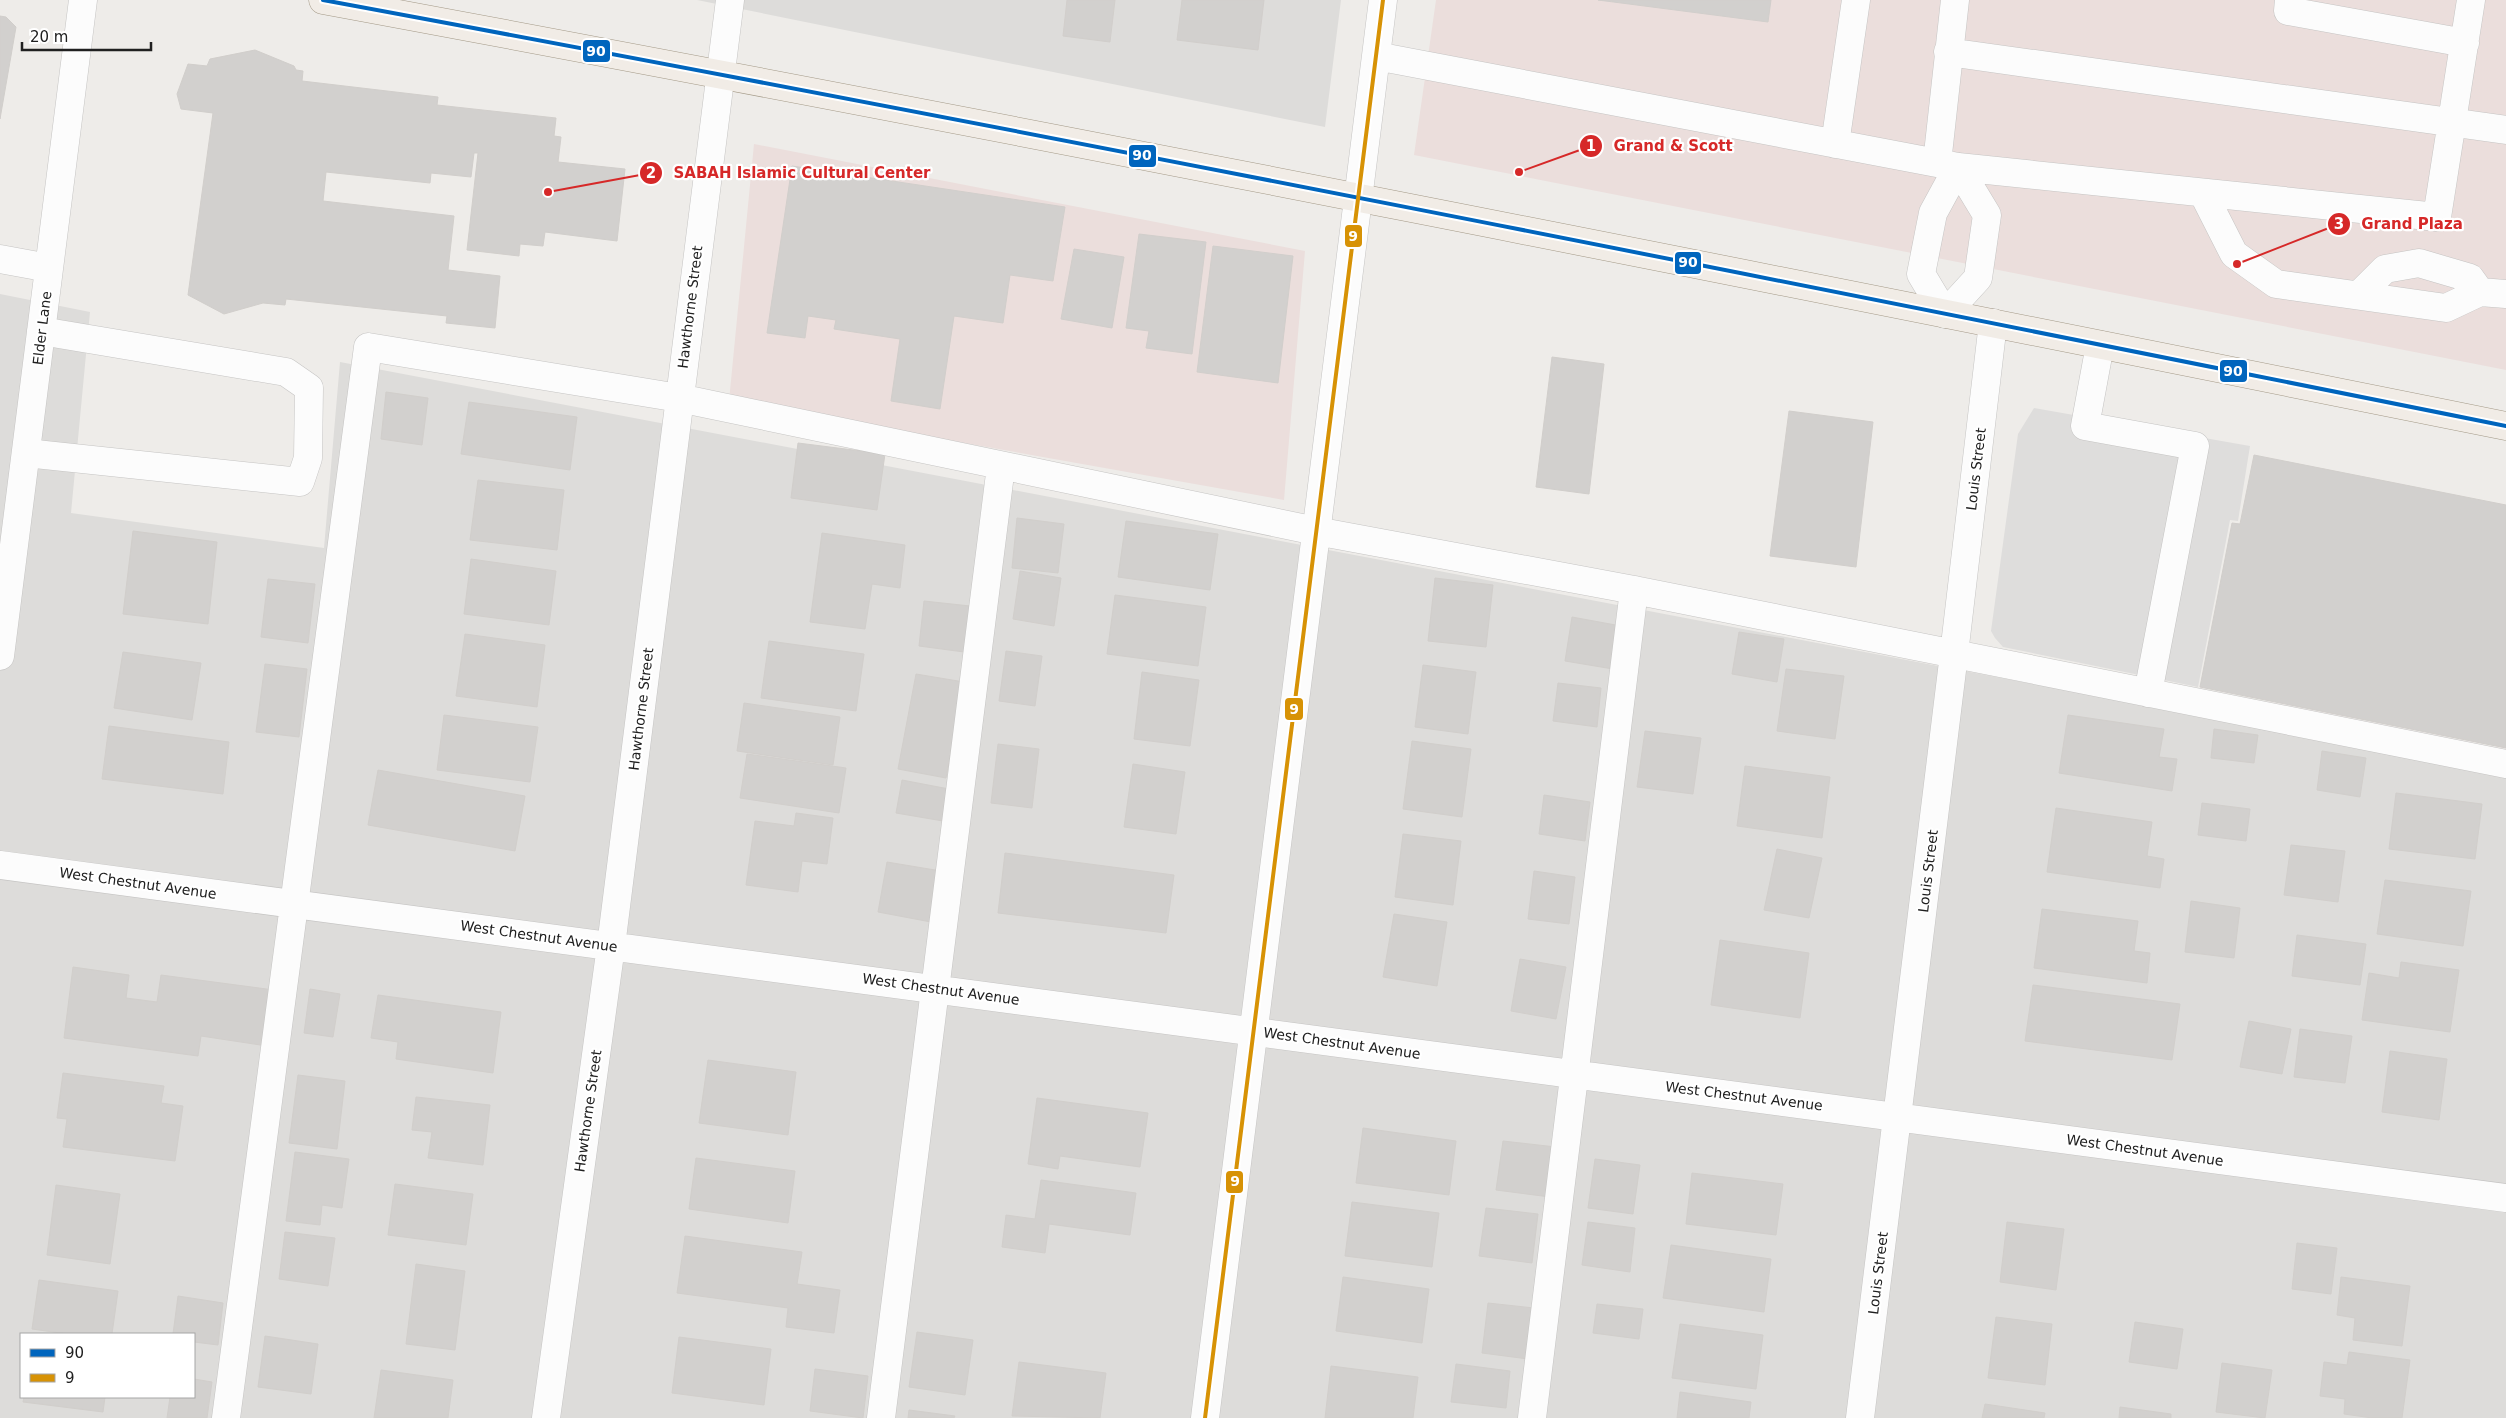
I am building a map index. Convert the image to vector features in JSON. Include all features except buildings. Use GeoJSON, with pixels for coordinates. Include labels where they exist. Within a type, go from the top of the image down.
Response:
{"type":"FeatureCollection","features":[{"type":"Feature","properties":{"kind":"main road"},"geometry":{"type":"LineString","coordinates":[[324,0],[720,73],[1358,197],[2506,426]]}},
{"type":"Feature","properties":{"kind":"street","name":"Elder Lane"},"geometry":{"type":"LineString","coordinates":[[0,656],[83,0]]}},
{"type":"Feature","properties":{"kind":"street","name":"Hawthorne Street"},"geometry":{"type":"LineString","coordinates":[[546,1418],[611,946],[730,0]]}},
{"type":"Feature","properties":{"kind":"street"},"geometry":{"type":"LineString","coordinates":[[1205,1418],[1383,0]]}},
{"type":"Feature","properties":{"kind":"street"},"geometry":{"type":"LineString","coordinates":[[1835,144],[1856,0]]}},
{"type":"Feature","properties":{"kind":"street"},"geometry":{"type":"LineString","coordinates":[[1947,165],[1987,215],[1978,278],[1945,314],[1921,274],[1933,213],[1947,165],[1948,52],[1955,0]]}},
{"type":"Feature","properties":{"kind":"street"},"geometry":{"type":"LineString","coordinates":[[2289,0],[2288,11],[2465,43]]}},
{"type":"Feature","properties":{"kind":"street"},"geometry":{"type":"LineString","coordinates":[[1376,56],[1947,165],[2437,216],[2471,0]]}},
{"type":"Feature","properties":{"kind":"street"},"geometry":{"type":"LineString","coordinates":[[1948,52],[2506,130]]}},
{"type":"Feature","properties":{"kind":"street"},"geometry":{"type":"LineString","coordinates":[[2203,192],[2234,254],[2276,284],[2360,294],[2446,308],[2493,293]]}},
{"type":"Feature","properties":{"kind":"street"},"geometry":{"type":"LineString","coordinates":[[0,259],[49,268]]}},
{"type":"Feature","properties":{"kind":"street"},"geometry":{"type":"LineString","coordinates":[[2360,294],[2385,269],[2419,263],[2470,278],[2493,293]]}},
{"type":"Feature","properties":{"kind":"street","name":"Louis Street"},"geometry":{"type":"LineString","coordinates":[[1860,1418],[1993,323]]}},
{"type":"Feature","properties":{"kind":"street"},"geometry":{"type":"LineString","coordinates":[[26,454],[300,482],[308,458],[309,388],[286,372],[41,331]]}},
{"type":"Feature","properties":{"kind":"street"},"geometry":{"type":"LineString","coordinates":[[2100,345],[2085,426],[2195,446],[2148,693]]}},
{"type":"Feature","properties":{"kind":"street"},"geometry":{"type":"LineString","coordinates":[[226,1418],[368,347],[679,398],[1316,531],[1634,590],[2506,764]]}},
{"type":"Feature","properties":{"kind":"street"},"geometry":{"type":"LineString","coordinates":[[881,1418],[1001,466]]}},
{"type":"Feature","properties":{"kind":"street"},"geometry":{"type":"LineString","coordinates":[[1532,1418],[1634,590]]}},
{"type":"Feature","properties":{"kind":"street","name":"West Chestnut Avenue"},"geometry":{"type":"LineString","coordinates":[[0,864],[2506,1198]]}},
{"type":"Feature","properties":{"kind":"shaded area"},"geometry":{"type":"Polygon","coordinates":[[[697,0],[1341,0],[1325,127],[697,0]]]}},
{"type":"Feature","properties":{"kind":"shaded area"},"geometry":{"type":"Polygon","coordinates":[[[1436,0],[2506,0],[2506,370],[1414,155],[1436,0]]]}},
{"type":"Feature","properties":{"kind":"shaded area"},"geometry":{"type":"Polygon","coordinates":[[[754,144],[1305,251],[1284,500],[729,401],[754,144]]]}},
{"type":"Feature","properties":{"kind":"shaded area"},"geometry":{"type":"Polygon","coordinates":[[[0,294],[90,312],[71,513],[324,548],[340,362],[2506,774],[2506,1418],[0,1418],[0,294]]]}},
{"type":"Feature","properties":{"kind":"shaded area"},"geometry":{"type":"Polygon","coordinates":[[[2034,408],[2250,446],[2238,521],[2230,520],[2198,687],[2003,647],[1995,638],[1991,631],[2018,434],[2034,408]]]}},
{"type":"Feature","properties":{"kind":"transit line","name":"90"},"geometry":{"type":"LineString","coordinates":[[323,0],[1142,156],[2506,426]]}},
{"type":"Feature","properties":{"kind":"transit line","name":"9"},"geometry":{"type":"LineString","coordinates":[[1205,1418],[1383,0]]}},
{"type":"Feature","properties":{"kind":"place","name":"Grand & Scott"},"geometry":{"type":"Point","coordinates":[1519,172]}},
{"type":"Feature","properties":{"kind":"place","name":"SABAH Islamic Cultural Center"},"geometry":{"type":"Point","coordinates":[548,192]}},
{"type":"Feature","properties":{"kind":"place","name":"Grand Plaza"},"geometry":{"type":"Point","coordinates":[2237,264]}}]}
